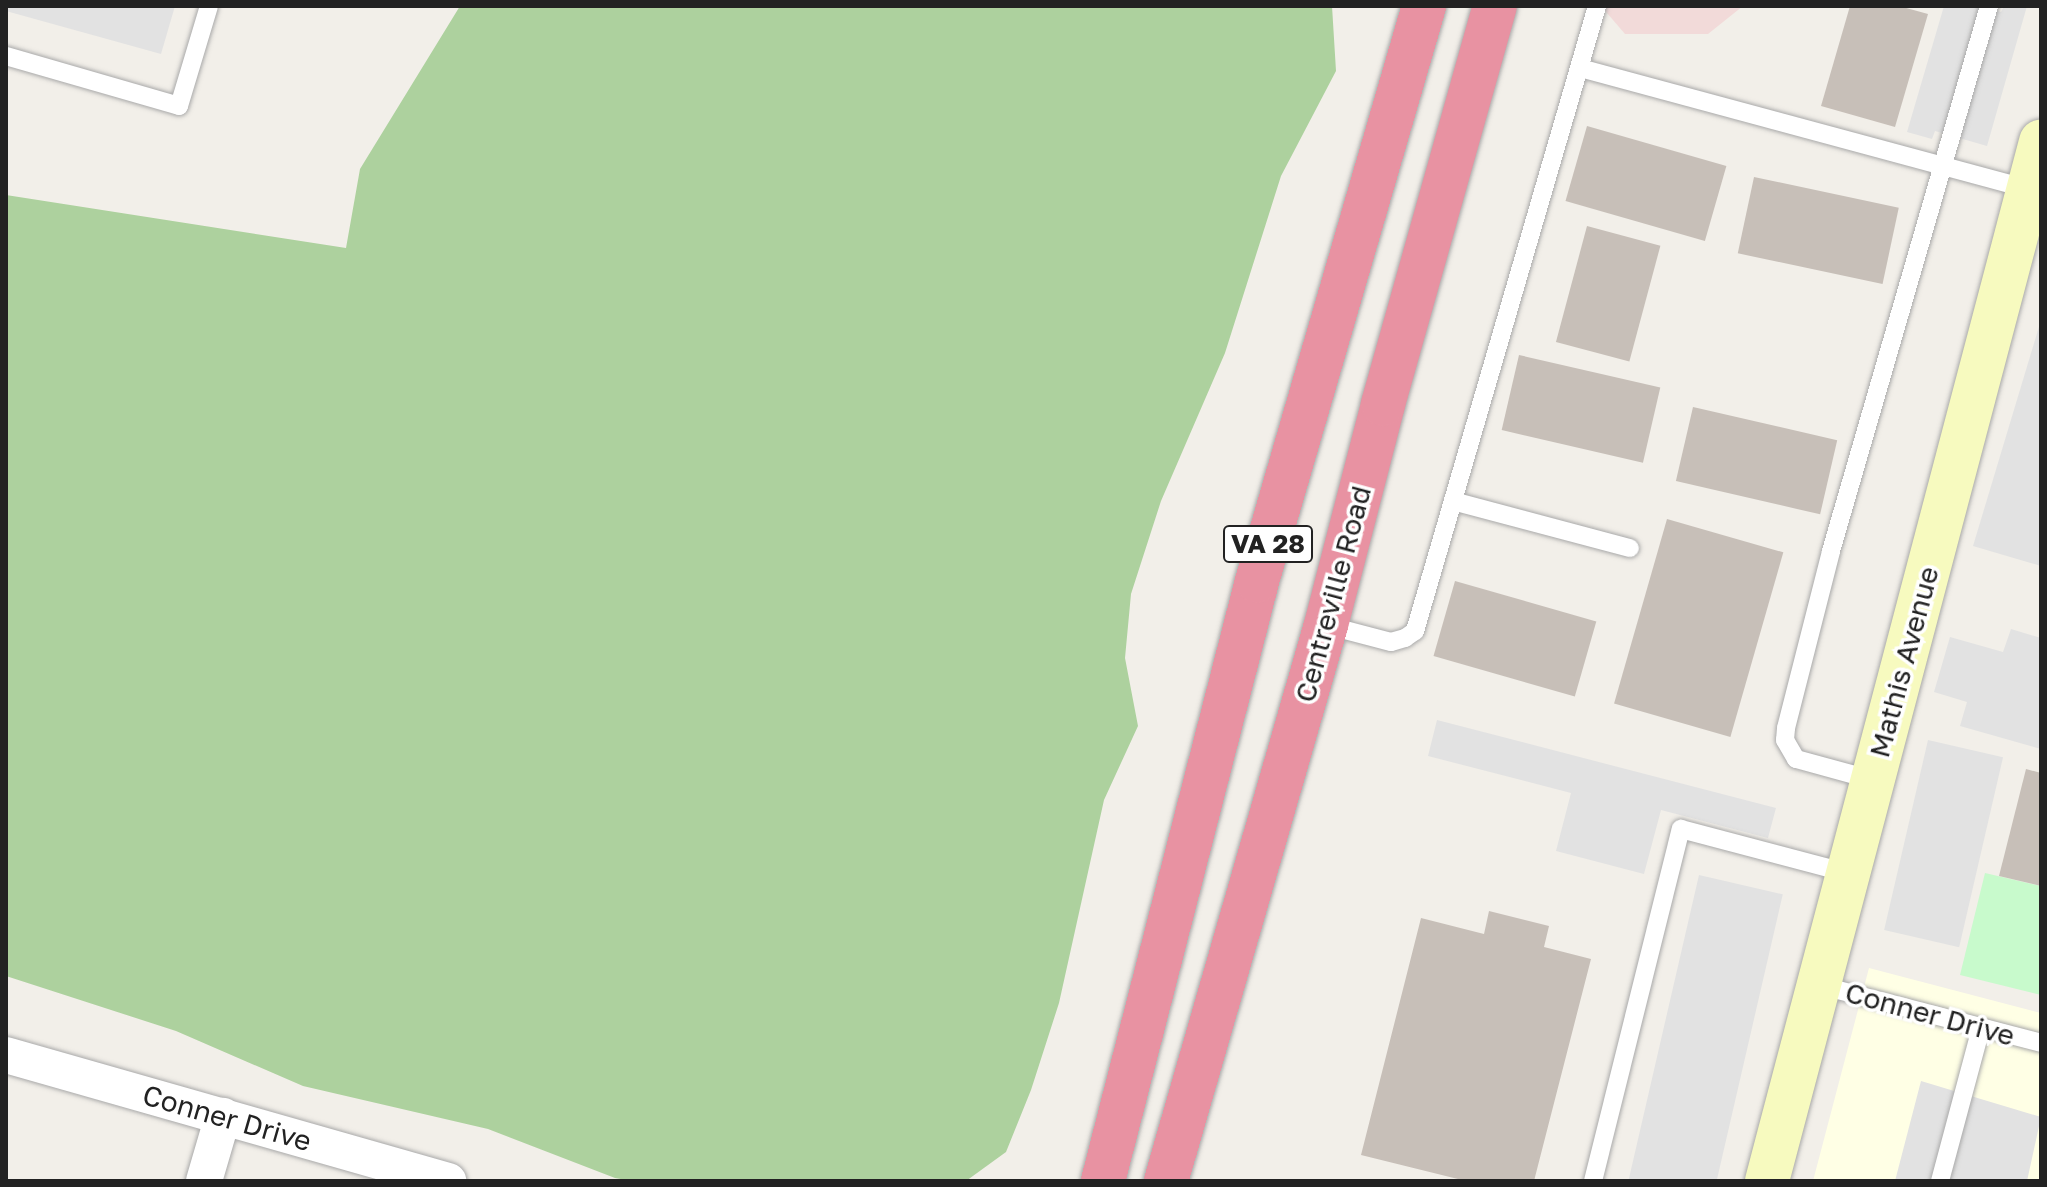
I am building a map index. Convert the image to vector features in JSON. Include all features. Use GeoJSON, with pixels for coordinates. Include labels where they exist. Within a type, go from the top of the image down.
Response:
{"type":"FeatureCollection","features":[{"type":"Feature","properties":{"kind":"highway","name":"VA 28"},"geometry":{"type":"LineString","coordinates":[[1103,1181],[1257,581],[1424,6]]}},
{"type":"Feature","properties":{"kind":"highway","name":"Centreville Road"},"geometry":{"type":"LineString","coordinates":[[1166,1181],[1326,625],[1383,404],[1495,6]]}},
{"type":"Feature","properties":{"kind":"street","name":"Mathis Avenue"},"geometry":{"type":"LineString","coordinates":[[1767,1181],[2041,142]]}},
{"type":"Feature","properties":{"kind":"street","name":"Conner Drive"},"geometry":{"type":"LineString","coordinates":[[6,1055],[448,1181]]}},
{"type":"Feature","properties":{"kind":"street"},"geometry":{"type":"LineString","coordinates":[[204,1181],[223,1116]]}},
{"type":"Feature","properties":{"kind":"lane"},"geometry":{"type":"LineString","coordinates":[[6,56],[179,106],[209,6]]}},
{"type":"Feature","properties":{"kind":"lane"},"geometry":{"type":"LineString","coordinates":[[1326,625],[1391,642],[1415,631],[1597,6]]}},
{"type":"Feature","properties":{"kind":"lane"},"geometry":{"type":"LineString","coordinates":[[1873,780],[1796,759],[1785,740],[1786,728],[1831,551],[1989,6]]}},
{"type":"Feature","properties":{"kind":"lane"},"geometry":{"type":"LineString","coordinates":[[1580,68],[2029,189]]}},
{"type":"Feature","properties":{"kind":"lane"},"geometry":{"type":"LineString","coordinates":[[1453,501],[1630,548]]}},
{"type":"Feature","properties":{"kind":"lane"},"geometry":{"type":"LineString","coordinates":[[1593,1181],[1681,829],[1848,873]]}},
{"type":"Feature","properties":{"kind":"lane","name":"Conner Drive"},"geometry":{"type":"LineString","coordinates":[[1819,985],[2041,1043]]}},
{"type":"Feature","properties":{"kind":"lane"},"geometry":{"type":"LineString","coordinates":[[1940,1181],[1981,1028]]}},
{"type":"Feature","properties":{"kind":"shaded area"},"geometry":{"type":"Polygon","coordinates":[[[6,6],[175,6],[161,54],[6,11],[6,6]]]}},
{"type":"Feature","properties":{"kind":"shaded area"},"geometry":{"type":"Polygon","coordinates":[[[1601,6],[1743,6],[1708,34],[1625,34],[1601,6]]]}},
{"type":"Feature","properties":{"kind":"shaded area"},"geometry":{"type":"Polygon","coordinates":[[[1944,6],[1982,6],[2001,12],[2004,6],[2027,6],[1987,146],[1935,131],[1932,139],[1907,132],[1944,6]]]}},
{"type":"Feature","properties":{"kind":"shaded area"},"geometry":{"type":"Polygon","coordinates":[[[2041,320],[2041,566],[1973,546],[2041,320]]]}},
{"type":"Feature","properties":{"kind":"shaded area"},"geometry":{"type":"Polygon","coordinates":[[[2011,629],[2041,638],[2041,749],[1960,726],[1967,702],[1934,692],[1950,637],[2003,652],[2011,629]]]}},
{"type":"Feature","properties":{"kind":"shaded area"},"geometry":{"type":"Polygon","coordinates":[[[1437,720],[1776,808],[1768,838],[1661,810],[1644,874],[1556,851],[1571,793],[1428,756],[1437,720]]]}},
{"type":"Feature","properties":{"kind":"shaded area"},"geometry":{"type":"Polygon","coordinates":[[[1928,740],[2003,757],[1959,947],[1884,930],[1928,740]]]}},
{"type":"Feature","properties":{"kind":"shaded area"},"geometry":{"type":"Polygon","coordinates":[[[1699,875],[1783,894],[1717,1181],[1628,1181],[1699,875]]]}},
{"type":"Feature","properties":{"kind":"shaded area"},"geometry":{"type":"Polygon","coordinates":[[[1869,968],[2041,1013],[2041,1181],[1813,1181],[1869,968]]]}},
{"type":"Feature","properties":{"kind":"shaded area"},"geometry":{"type":"Polygon","coordinates":[[[1921,1081],[2041,1117],[2027,1181],[1895,1181],[1921,1081]]]}},
{"type":"Feature","properties":{"kind":"green space"},"geometry":{"type":"Polygon","coordinates":[[[460,6],[1332,6],[1336,71],[1281,176],[1225,353],[1161,501],[1131,594],[1125,658],[1138,726],[1104,800],[1059,1003],[1031,1090],[1006,1152],[966,1181],[632,1181],[615,1178],[488,1129],[303,1086],[176,1031],[6,976],[6,195],[346,248],[360,169],[460,6]]]}},
{"type":"Feature","properties":{"kind":"green space"},"geometry":{"type":"Polygon","coordinates":[[[1985,873],[2041,886],[2041,995],[1960,975],[1985,873]]]}},
{"type":"Feature","properties":{"kind":"building"},"geometry":{"type":"Polygon","coordinates":[[[1850,6],[1899,6],[1928,14],[1895,127],[1821,106],[1850,6]]]}},
{"type":"Feature","properties":{"kind":"building"},"geometry":{"type":"Polygon","coordinates":[[[1587,126],[1726,166],[1705,241],[1566,201],[1587,126]]]}},
{"type":"Feature","properties":{"kind":"building"},"geometry":{"type":"Polygon","coordinates":[[[1754,177],[1899,208],[1883,284],[1738,253],[1754,177]]]}},
{"type":"Feature","properties":{"kind":"building"},"geometry":{"type":"Polygon","coordinates":[[[1587,226],[1660,246],[1629,362],[1556,342],[1587,226]]]}},
{"type":"Feature","properties":{"kind":"building"},"geometry":{"type":"Polygon","coordinates":[[[1519,355],[1660,388],[1643,463],[1502,430],[1519,355]]]}},
{"type":"Feature","properties":{"kind":"building"},"geometry":{"type":"Polygon","coordinates":[[[1693,407],[1837,440],[1820,514],[1676,481],[1693,407]]]}},
{"type":"Feature","properties":{"kind":"building"},"geometry":{"type":"Polygon","coordinates":[[[1667,519],[1783,552],[1730,737],[1614,704],[1667,519]]]}},
{"type":"Feature","properties":{"kind":"building"},"geometry":{"type":"Polygon","coordinates":[[[1455,581],[1596,622],[1575,696],[1434,656],[1455,581]]]}},
{"type":"Feature","properties":{"kind":"building"},"geometry":{"type":"Polygon","coordinates":[[[2026,769],[2041,773],[2041,886],[1999,876],[2026,769]]]}},
{"type":"Feature","properties":{"kind":"building"},"geometry":{"type":"Polygon","coordinates":[[[1489,911],[1549,926],[1544,947],[1591,959],[1534,1181],[1466,1181],[1361,1155],[1421,918],[1484,934],[1489,911]]]}}]}
